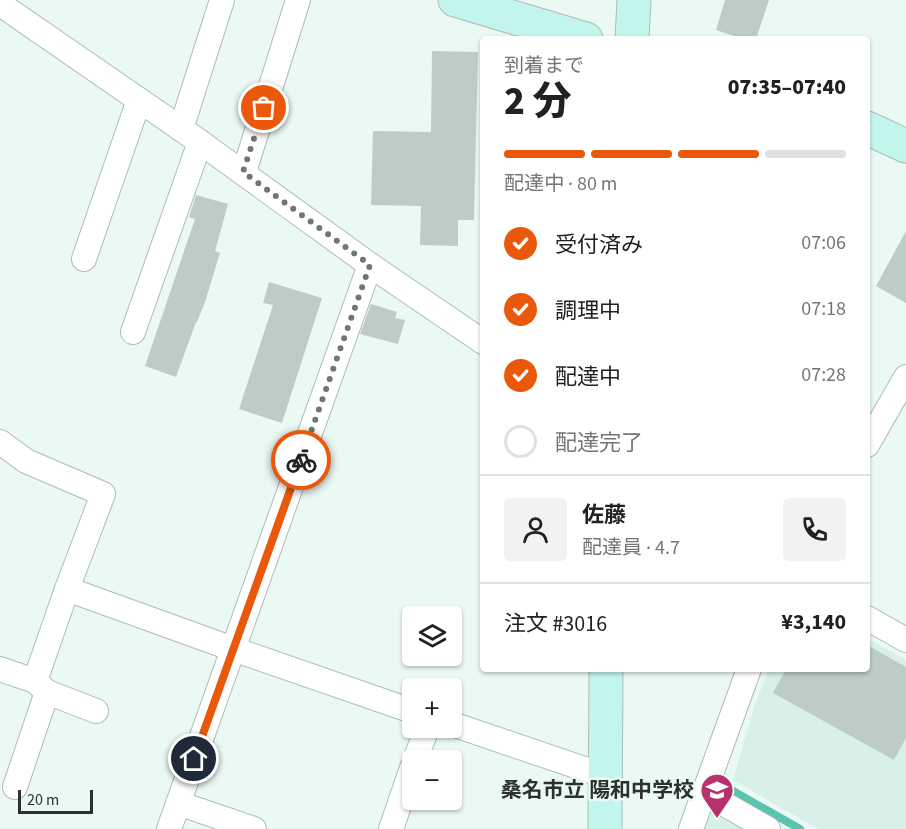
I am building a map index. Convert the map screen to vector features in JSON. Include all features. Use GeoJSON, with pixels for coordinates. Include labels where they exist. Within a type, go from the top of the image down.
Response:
{"type":"FeatureCollection","features":[{"type":"Feature","properties":{"kind":"street"},"geometry":{"type":"LineString","coordinates":[[133,332],[190,135],[222,0]]}},
{"type":"Feature","properties":{"kind":"street"},"geometry":{"type":"LineString","coordinates":[[243,172],[298,0]]}},
{"type":"Feature","properties":{"kind":"street"},"geometry":{"type":"LineString","coordinates":[[455,0],[576,36]]}},
{"type":"Feature","properties":{"kind":"street"},"geometry":{"type":"LineString","coordinates":[[632,36],[634,0]]}},
{"type":"Feature","properties":{"kind":"street"},"geometry":{"type":"LineString","coordinates":[[0,4],[480,340]]}},
{"type":"Feature","properties":{"kind":"street"},"geometry":{"type":"LineString","coordinates":[[84,259],[139,100]]}},
{"type":"Feature","properties":{"kind":"street"},"geometry":{"type":"LineString","coordinates":[[870,129],[906,146]]}},
{"type":"Feature","properties":{"kind":"street"},"geometry":{"type":"LineString","coordinates":[[169,829],[370,265]]}},
{"type":"Feature","properties":{"kind":"street"},"geometry":{"type":"LineString","coordinates":[[870,440],[906,377]]}},
{"type":"Feature","properties":{"kind":"street"},"geometry":{"type":"LineString","coordinates":[[0,442],[26,461],[103,494],[67,589],[15,787]]}},
{"type":"Feature","properties":{"kind":"street"},"geometry":{"type":"LineString","coordinates":[[67,589],[402,708]]}},
{"type":"Feature","properties":{"kind":"street"},"geometry":{"type":"LineString","coordinates":[[870,620],[906,640]]}},
{"type":"Feature","properties":{"kind":"street"},"geometry":{"type":"LineString","coordinates":[[0,669],[96,711]]}},
{"type":"Feature","properties":{"kind":"street"},"geometry":{"type":"LineString","coordinates":[[605,829],[606,672]]}},
{"type":"Feature","properties":{"kind":"street"},"geometry":{"type":"LineString","coordinates":[[691,829],[748,672]]}},
{"type":"Feature","properties":{"kind":"street"},"geometry":{"type":"LineString","coordinates":[[462,727],[605,776]]}},
{"type":"Feature","properties":{"kind":"street"},"geometry":{"type":"LineString","coordinates":[[705,793],[768,829]]}},
{"type":"Feature","properties":{"kind":"street"},"geometry":{"type":"LineString","coordinates":[[391,829],[402,797]]}},
{"type":"Feature","properties":{"kind":"street"},"geometry":{"type":"LineString","coordinates":[[178,803],[254,829]]}},
{"type":"Feature","properties":{"kind":"shaded area"},"geometry":{"type":"Polygon","coordinates":[[[870,640],[906,660],[906,829],[818,829],[733,780],[754,707],[768,672],[870,672],[870,640]]]}},
{"type":"Feature","properties":{"kind":"shaded area","name":"桑名市立 陽和中学校"},"geometry":{"type":"Polygon","coordinates":[[[710,809],[746,829],[702,829],[710,809]]]}},
{"type":"Feature","properties":{"kind":"building"},"geometry":{"type":"Polygon","coordinates":[[[725,0],[769,0],[757,36],[734,36],[716,30],[725,0]]]}},
{"type":"Feature","properties":{"kind":"building"},"geometry":{"type":"Polygon","coordinates":[[[432,51],[478,52],[474,220],[458,220],[458,246],[420,245],[421,206],[371,205],[373,131],[431,132],[432,51]]]}},
{"type":"Feature","properties":{"kind":"building"},"geometry":{"type":"Polygon","coordinates":[[[196,195],[228,204],[215,251],[220,253],[205,302],[176,377],[145,366],[195,219],[189,217],[196,195]]]}},
{"type":"Feature","properties":{"kind":"building"},"geometry":{"type":"Polygon","coordinates":[[[906,231],[906,303],[876,286],[906,231]]]}},
{"type":"Feature","properties":{"kind":"building"},"geometry":{"type":"Polygon","coordinates":[[[269,282],[322,298],[282,423],[239,409],[273,305],[263,303],[269,282]]]}},
{"type":"Feature","properties":{"kind":"building"},"geometry":{"type":"Polygon","coordinates":[[[371,304],[397,312],[395,318],[405,320],[398,344],[360,334],[371,304]]]}},
{"type":"Feature","properties":{"kind":"building"},"geometry":{"type":"Polygon","coordinates":[[[870,647],[906,667],[906,738],[894,760],[773,693],[784,672],[870,672],[870,647]]]}},
{"type":"Feature","properties":{"kind":"waterway"},"geometry":{"type":"LineString","coordinates":[[719,783],[800,829]]}},
{"type":"Feature","properties":{"kind":"way so far"},"geometry":{"type":"LineString","coordinates":[[264,108],[243,172],[370,265],[301,460]]}},
{"type":"Feature","properties":{"kind":"place","name":"桑名市立 陽和中学校"},"geometry":{"type":"Point","coordinates":[717,819]}},
{"type":"Feature","properties":{"kind":"route"},"geometry":{"type":"LineString","coordinates":[[194,759],[301,460]]}}]}
